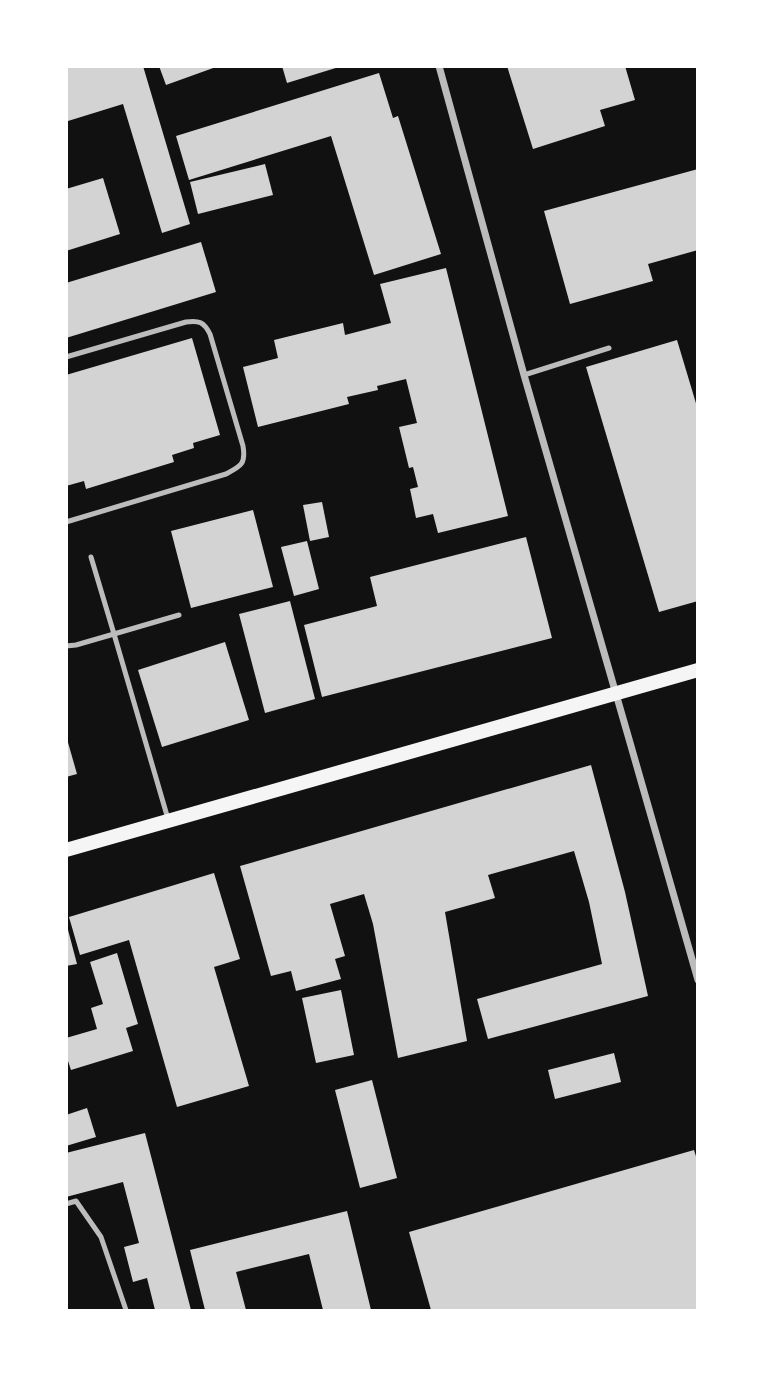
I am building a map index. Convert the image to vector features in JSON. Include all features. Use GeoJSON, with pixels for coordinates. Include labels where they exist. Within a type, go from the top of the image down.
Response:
{"type":"FeatureCollection","features":[{"type":"Feature","properties":{"kind":"main road"},"geometry":{"type":"LineString","coordinates":[[66,850],[698,670]]}},
{"type":"Feature","properties":{"kind":"street"},"geometry":{"type":"LineString","coordinates":[[439,66],[524,375],[698,980]]}},
{"type":"Feature","properties":{"kind":"lane"},"geometry":{"type":"LineString","coordinates":[[66,357],[186,322],[197,320],[206,325],[245,457],[240,467],[226,474],[66,522]]}},
{"type":"Feature","properties":{"kind":"lane"},"geometry":{"type":"LineString","coordinates":[[524,375],[609,348]]}},
{"type":"Feature","properties":{"kind":"lane"},"geometry":{"type":"LineString","coordinates":[[91,557],[168,821]]}},
{"type":"Feature","properties":{"kind":"lane"},"geometry":{"type":"LineString","coordinates":[[66,646],[179,615]]}},
{"type":"Feature","properties":{"kind":"lane"},"geometry":{"type":"LineString","coordinates":[[66,1204],[76,1201],[101,1237],[126,1311]]}},
{"type":"Feature","properties":{"kind":"building"},"geometry":{"type":"Polygon","coordinates":[[[66,66],[143,66],[190,224],[162,233],[123,104],[68,121],[66,66]]]}},
{"type":"Feature","properties":{"kind":"building"},"geometry":{"type":"Polygon","coordinates":[[[159,66],[216,66],[216,67],[166,85],[159,66]]]}},
{"type":"Feature","properties":{"kind":"building"},"geometry":{"type":"Polygon","coordinates":[[[282,66],[339,66],[339,67],[287,83],[282,66]]]}},
{"type":"Feature","properties":{"kind":"building"},"geometry":{"type":"Polygon","coordinates":[[[507,66],[625,66],[635,100],[600,110],[605,126],[533,149],[507,66]]]}},
{"type":"Feature","properties":{"kind":"building"},"geometry":{"type":"Polygon","coordinates":[[[379,73],[393,118],[398,116],[441,254],[374,275],[331,136],[189,180],[176,136],[379,73]]]}},
{"type":"Feature","properties":{"kind":"building"},"geometry":{"type":"Polygon","coordinates":[[[265,164],[273,195],[198,214],[190,182],[265,164]]]}},
{"type":"Feature","properties":{"kind":"building"},"geometry":{"type":"Polygon","coordinates":[[[698,169],[698,250],[648,264],[653,281],[570,304],[544,211],[698,169]]]}},
{"type":"Feature","properties":{"kind":"building"},"geometry":{"type":"Polygon","coordinates":[[[103,178],[120,234],[66,251],[66,189],[103,178]]]}},
{"type":"Feature","properties":{"kind":"building"},"geometry":{"type":"Polygon","coordinates":[[[201,242],[216,292],[66,338],[66,283],[201,242]]]}},
{"type":"Feature","properties":{"kind":"building"},"geometry":{"type":"Polygon","coordinates":[[[446,268],[508,516],[438,533],[433,514],[416,518],[410,489],[418,487],[413,467],[409,468],[399,427],[417,423],[406,379],[377,386],[378,390],[347,397],[349,404],[258,427],[243,367],[278,358],[274,340],[343,323],[345,335],[391,323],[380,284],[446,268]]]}},
{"type":"Feature","properties":{"kind":"building"},"geometry":{"type":"Polygon","coordinates":[[[192,338],[220,435],[193,443],[194,448],[172,455],[174,462],[86,489],[84,481],[66,486],[66,375],[192,338]]]}},
{"type":"Feature","properties":{"kind":"building"},"geometry":{"type":"Polygon","coordinates":[[[677,340],[698,410],[698,601],[659,612],[586,367],[677,340]]]}},
{"type":"Feature","properties":{"kind":"building"},"geometry":{"type":"Polygon","coordinates":[[[322,502],[329,537],[310,541],[303,505],[322,502]]]}},
{"type":"Feature","properties":{"kind":"building"},"geometry":{"type":"Polygon","coordinates":[[[253,510],[273,587],[191,608],[171,531],[253,510]]]}},
{"type":"Feature","properties":{"kind":"building"},"geometry":{"type":"Polygon","coordinates":[[[526,537],[552,638],[322,697],[304,625],[377,606],[370,577],[526,537]]]}},
{"type":"Feature","properties":{"kind":"building"},"geometry":{"type":"Polygon","coordinates":[[[307,541],[319,589],[294,596],[281,547],[307,541]]]}},
{"type":"Feature","properties":{"kind":"building"},"geometry":{"type":"Polygon","coordinates":[[[290,601],[315,699],[265,713],[239,614],[290,601]]]}},
{"type":"Feature","properties":{"kind":"building"},"geometry":{"type":"Polygon","coordinates":[[[225,642],[249,720],[162,747],[138,670],[225,642]]]}},
{"type":"Feature","properties":{"kind":"building"},"geometry":{"type":"Polygon","coordinates":[[[66,740],[77,774],[66,777],[66,740]]]}},
{"type":"Feature","properties":{"kind":"building"},"geometry":{"type":"Polygon","coordinates":[[[591,765],[625,892],[648,996],[488,1039],[477,999],[602,964],[589,902],[574,851],[488,875],[495,898],[445,912],[467,1041],[398,1058],[373,924],[364,894],[330,904],[345,956],[335,959],[341,979],[296,991],[291,971],[271,976],[240,866],[591,765]]]}},
{"type":"Feature","properties":{"kind":"building"},"geometry":{"type":"Polygon","coordinates":[[[214,873],[240,959],[214,967],[249,1086],[177,1107],[129,940],[80,955],[69,917],[214,873]]]}},
{"type":"Feature","properties":{"kind":"building"},"geometry":{"type":"Polygon","coordinates":[[[66,927],[77,964],[66,966],[66,927]]]}},
{"type":"Feature","properties":{"kind":"building"},"geometry":{"type":"Polygon","coordinates":[[[117,953],[138,1024],[126,1028],[133,1051],[71,1070],[66,1055],[66,1038],[97,1029],[91,1008],[103,1004],[90,962],[117,953]]]}},
{"type":"Feature","properties":{"kind":"building"},"geometry":{"type":"Polygon","coordinates":[[[341,990],[354,1055],[316,1063],[302,998],[341,990]]]}},
{"type":"Feature","properties":{"kind":"building"},"geometry":{"type":"Polygon","coordinates":[[[614,1053],[621,1082],[555,1099],[548,1070],[614,1053]]]}},
{"type":"Feature","properties":{"kind":"building"},"geometry":{"type":"Polygon","coordinates":[[[372,1080],[397,1178],[360,1188],[335,1090],[372,1080]]]}},
{"type":"Feature","properties":{"kind":"building"},"geometry":{"type":"Polygon","coordinates":[[[87,1108],[96,1137],[66,1146],[66,1115],[87,1108]]]}},
{"type":"Feature","properties":{"kind":"building"},"geometry":{"type":"Polygon","coordinates":[[[145,1133],[191,1310],[155,1310],[147,1278],[133,1282],[124,1247],[139,1243],[123,1182],[66,1197],[66,1153],[145,1133]]]}},
{"type":"Feature","properties":{"kind":"building"},"geometry":{"type":"Polygon","coordinates":[[[694,1150],[698,1163],[698,1310],[431,1310],[409,1232],[694,1150]]]}},
{"type":"Feature","properties":{"kind":"building"},"geometry":{"type":"Polygon","coordinates":[[[347,1211],[371,1310],[323,1310],[309,1254],[236,1272],[246,1310],[205,1310],[190,1250],[347,1211]]]}}]}
